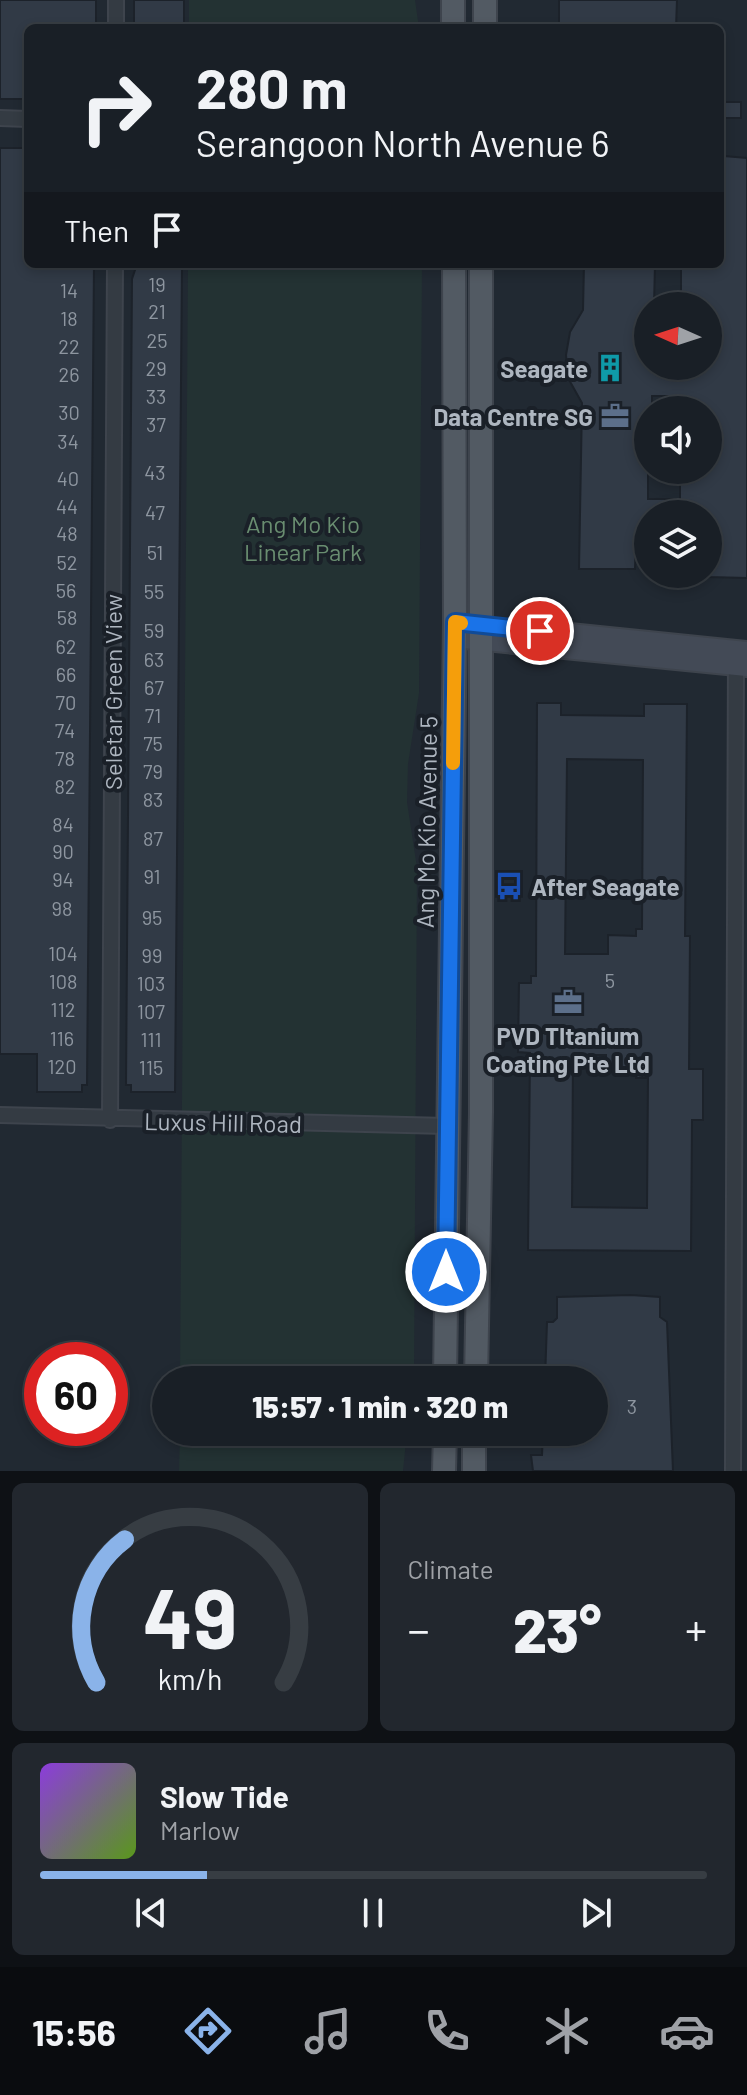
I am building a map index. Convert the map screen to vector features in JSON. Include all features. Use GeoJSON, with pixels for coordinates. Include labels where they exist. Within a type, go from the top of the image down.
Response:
{"type":"FeatureCollection","features":[{"type":"Feature","properties":{"kind":"main road"},"geometry":{"type":"LineString","coordinates":[[453,0],[453,24]]}},
{"type":"Feature","properties":{"kind":"main road"},"geometry":{"type":"LineString","coordinates":[[485,0],[485,24]]}},
{"type":"Feature","properties":{"kind":"main road","name":"Ang Mo Kio Avenue 5"},"geometry":{"type":"LineString","coordinates":[[445,1366],[454,630],[454,268]]}},
{"type":"Feature","properties":{"kind":"main road"},"geometry":{"type":"LineString","coordinates":[[476,1366],[483,632],[481,268]]}},
{"type":"Feature","properties":{"kind":"main road"},"geometry":{"type":"LineString","coordinates":[[446,1272],[460,1267],[479,1252]]}},
{"type":"Feature","properties":{"kind":"main road"},"geometry":{"type":"LineString","coordinates":[[444,1471],[445,1446]]}},
{"type":"Feature","properties":{"kind":"main road"},"geometry":{"type":"LineString","coordinates":[[474,1446],[474,1471]]}},
{"type":"Feature","properties":{"kind":"street"},"geometry":{"type":"LineString","coordinates":[[116,0],[116,24]]}},
{"type":"Feature","properties":{"kind":"street"},"geometry":{"type":"LineString","coordinates":[[0,118],[24,119]]}},
{"type":"Feature","properties":{"kind":"street","name":"Seletar Green View"},"geometry":{"type":"LineString","coordinates":[[110,1120],[115,268]]}},
{"type":"Feature","properties":{"kind":"street"},"geometry":{"type":"LineString","coordinates":[[454,630],[742,658],[733,1471]]}},
{"type":"Feature","properties":{"kind":"street","name":"Luxus Hill Road"},"geometry":{"type":"LineString","coordinates":[[0,1115],[447,1126]]}},
{"type":"Feature","properties":{"kind":"green space"},"geometry":{"type":"Polygon","coordinates":[[[189,0],[415,0],[418,24],[189,24],[189,0]]]}},
{"type":"Feature","properties":{"kind":"green space","name":"Ang Mo Kio Linear Park"},"geometry":{"type":"Polygon","coordinates":[[[188,268],[422,268],[419,693],[408,764],[407,802],[417,868],[414,1366],[180,1366],[188,268]]]}},
{"type":"Feature","properties":{"kind":"green space"},"geometry":{"type":"Polygon","coordinates":[[[180,1446],[406,1446],[403,1471],[179,1471],[180,1446]]]}},
{"type":"Feature","properties":{"kind":"building"},"geometry":{"type":"Polygon","coordinates":[[[0,0],[96,0],[96,24],[24,24],[24,99],[0,99],[0,0]]]}},
{"type":"Feature","properties":{"kind":"building"},"geometry":{"type":"Polygon","coordinates":[[[134,0],[184,0],[184,24],[134,24],[134,0]]]}},
{"type":"Feature","properties":{"kind":"building"},"geometry":{"type":"Polygon","coordinates":[[[559,0],[677,0],[676,24],[559,24],[559,0]]]}},
{"type":"Feature","properties":{"kind":"building"},"geometry":{"type":"Polygon","coordinates":[[[724,102],[741,102],[741,118],[724,118],[724,102]]]}},
{"type":"Feature","properties":{"kind":"building"},"geometry":{"type":"Polygon","coordinates":[[[0,148],[24,148],[24,268],[94,268],[87,1085],[82,1085],[82,1092],[37,1092],[37,1054],[0,1054],[0,148]]]}},
{"type":"Feature","properties":{"kind":"building","name":"Seagate"},"geometry":{"type":"Polygon","coordinates":[[[724,156],[747,158],[747,578],[722,577],[722,500],[634,500],[634,569],[579,569],[582,403],[568,378],[566,355],[570,332],[583,310],[584,268],[655,268],[654,292],[634,292],[634,380],[722,380],[722,292],[681,292],[681,268],[724,268],[724,156]]]}},
{"type":"Feature","properties":{"kind":"building"},"geometry":{"type":"Polygon","coordinates":[[[136,268],[182,268],[175,1092],[131,1092],[131,1085],[126,1085],[132,279],[136,268]]]}},
{"type":"Feature","properties":{"kind":"building"},"geometry":{"type":"Polygon","coordinates":[[[537,703],[561,703],[561,715],[644,716],[644,704],[687,704],[685,936],[690,936],[689,1069],[703,1069],[703,1120],[692,1120],[691,1251],[528,1250],[530,1053],[518,1052],[519,983],[531,983],[531,976],[536,976],[537,703]],[[567,759],[565,954],[608,954],[608,935],[636,936],[636,929],[642,929],[643,760],[567,759]],[[573,1055],[572,1207],[647,1208],[648,1078],[636,1078],[636,1072],[606,1072],[606,1055],[573,1055]]]}},
{"type":"Feature","properties":{"kind":"building"},"geometry":{"type":"Polygon","coordinates":[[[557,1297],[660,1297],[660,1317],[667,1322],[673,1471],[533,1471],[531,1455],[542,1455],[542,1446],[608,1446],[608,1366],[545,1366],[547,1322],[557,1318],[557,1297]]]}},
{"type":"Feature","properties":{"kind":"slow traffic"},"geometry":{"type":"LineString","coordinates":[[453,763],[455,622],[461,623]]}},
{"type":"Feature","properties":{"kind":"place","name":"Seagate"},"geometry":{"type":"Point","coordinates":[610,368]}},
{"type":"Feature","properties":{"kind":"place","name":"Data Centre SG"},"geometry":{"type":"Point","coordinates":[615,416]}},
{"type":"Feature","properties":{"kind":"place","name":"After Seagate"},"geometry":{"type":"Point","coordinates":[509,886]}},
{"type":"Feature","properties":{"kind":"place","name":"PVD TItanium Coating Pte Ltd"},"geometry":{"type":"Point","coordinates":[568,1002]}},
{"type":"Feature","properties":{"kind":"route"},"geometry":{"type":"LineString","coordinates":[[446,1272],[455,622],[540,631]]}}]}
